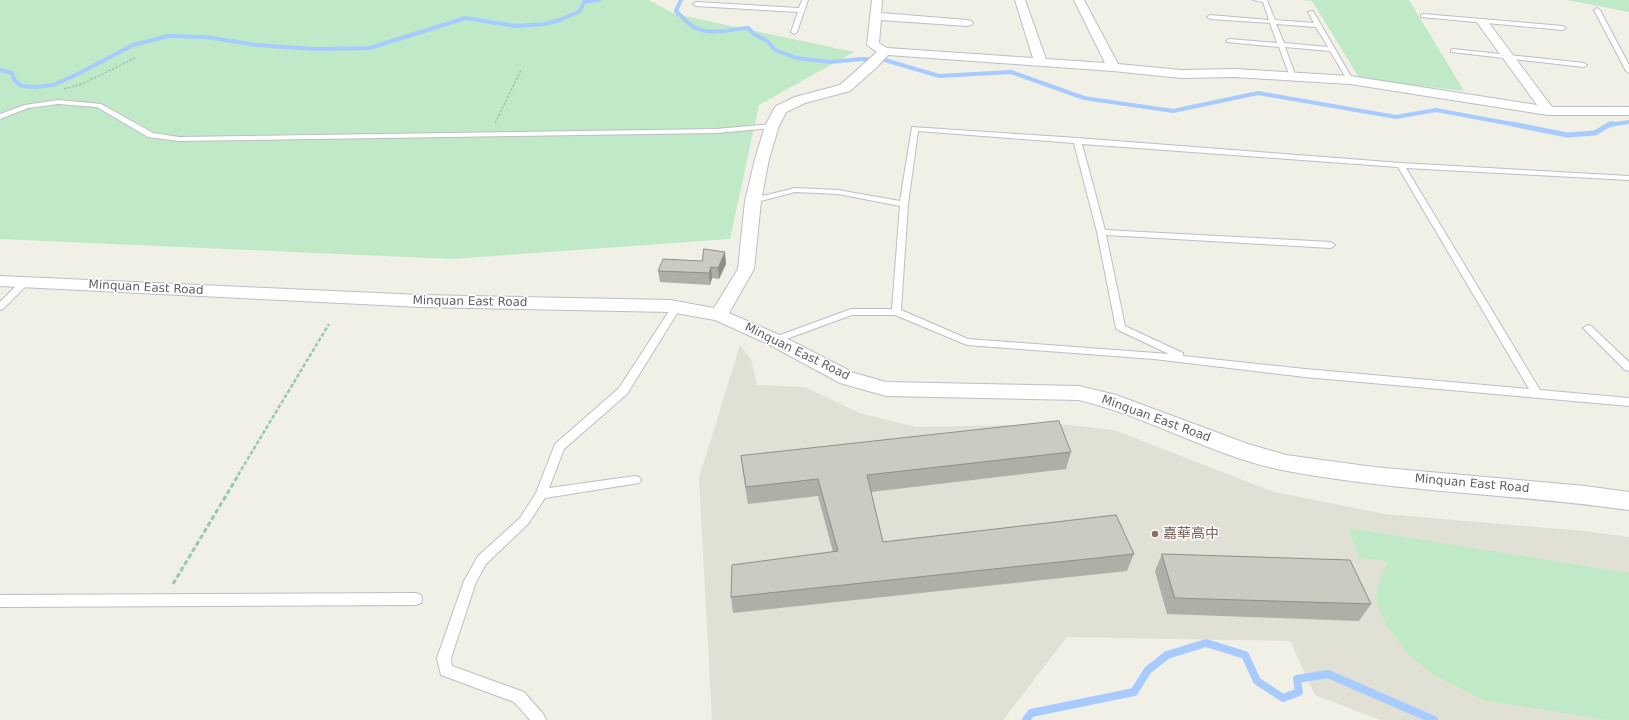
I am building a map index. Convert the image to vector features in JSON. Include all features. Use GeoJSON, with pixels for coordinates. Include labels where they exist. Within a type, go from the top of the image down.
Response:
{"type":"FeatureCollection","features":[{"type":"Feature","properties":{"kind":"street"},"geometry":{"type":"LineString","coordinates":[[877,0],[873,45],[885,51],[1114,67],[1181,74],[1235,73],[1350,80],[1548,111],[1629,111]]}},
{"type":"Feature","properties":{"kind":"street"},"geometry":{"type":"LineString","coordinates":[[1020,0],[1041,62]]}},
{"type":"Feature","properties":{"kind":"street"},"geometry":{"type":"LineString","coordinates":[[1079,0],[1114,67]]}},
{"type":"Feature","properties":{"kind":"street"},"geometry":{"type":"LineString","coordinates":[[875,16],[967,23]]}},
{"type":"Feature","properties":{"kind":"street"},"geometry":{"type":"LineString","coordinates":[[1482,21],[1548,111]]}},
{"type":"Feature","properties":{"kind":"street"},"geometry":{"type":"LineString","coordinates":[[719,315],[746,268],[753,201],[762,159],[772,126],[781,109],[800,100],[845,88],[873,64],[885,51]]}},
{"type":"Feature","properties":{"kind":"street","name":"Minquan East Road"},"geometry":{"type":"LineString","coordinates":[[0,281],[421,301],[676,307],[719,315],[775,340],[848,378],[886,389],[1079,393],[1109,400],[1243,451],[1286,463],[1374,475],[1585,495],[1629,502]]}},
{"type":"Feature","properties":{"kind":"lane"},"geometry":{"type":"LineString","coordinates":[[794,32],[800,10],[805,0]]}},
{"type":"Feature","properties":{"kind":"lane"},"geometry":{"type":"LineString","coordinates":[[1256,0],[1265,1],[1293,77]]}},
{"type":"Feature","properties":{"kind":"lane"},"geometry":{"type":"LineString","coordinates":[[696,4],[800,10]]}},
{"type":"Feature","properties":{"kind":"lane"},"geometry":{"type":"LineString","coordinates":[[1597,10],[1629,71]]}},
{"type":"Feature","properties":{"kind":"lane"},"geometry":{"type":"LineString","coordinates":[[1311,12],[1350,80]]}},
{"type":"Feature","properties":{"kind":"lane"},"geometry":{"type":"LineString","coordinates":[[1423,16],[1563,28]]}},
{"type":"Feature","properties":{"kind":"lane"},"geometry":{"type":"LineString","coordinates":[[1210,17],[1319,25]]}},
{"type":"Feature","properties":{"kind":"lane"},"geometry":{"type":"LineString","coordinates":[[1229,41],[1332,49]]}},
{"type":"Feature","properties":{"kind":"lane"},"geometry":{"type":"LineString","coordinates":[[1453,51],[1584,65]]}},
{"type":"Feature","properties":{"kind":"lane"},"geometry":{"type":"LineString","coordinates":[[0,117],[27,106],[58,102],[99,105],[151,135],[179,139],[716,131],[772,126]]}},
{"type":"Feature","properties":{"kind":"lane"},"geometry":{"type":"LineString","coordinates":[[896,312],[904,204],[915,129],[1401,165],[1629,178]]}},
{"type":"Feature","properties":{"kind":"lane"},"geometry":{"type":"LineString","coordinates":[[1077,140],[1101,232],[1121,328],[1188,360]]}},
{"type":"Feature","properties":{"kind":"lane"},"geometry":{"type":"LineString","coordinates":[[1401,165],[1537,394]]}},
{"type":"Feature","properties":{"kind":"lane"},"geometry":{"type":"LineString","coordinates":[[753,201],[795,190],[838,192],[904,204]]}},
{"type":"Feature","properties":{"kind":"lane"},"geometry":{"type":"LineString","coordinates":[[1101,232],[1331,245]]}},
{"type":"Feature","properties":{"kind":"lane"},"geometry":{"type":"LineString","coordinates":[[0,307],[24,283]]}},
{"type":"Feature","properties":{"kind":"lane"},"geometry":{"type":"LineString","coordinates":[[539,720],[519,697],[446,670],[444,658],[470,582],[482,560],[524,521],[542,494],[559,447],[623,390],[676,307]]}},
{"type":"Feature","properties":{"kind":"lane"},"geometry":{"type":"LineString","coordinates":[[775,340],[851,312],[896,312],[967,342],[1188,360],[1305,373],[1629,402]]}},
{"type":"Feature","properties":{"kind":"lane"},"geometry":{"type":"LineString","coordinates":[[1588,328],[1629,368]]}},
{"type":"Feature","properties":{"kind":"lane"},"geometry":{"type":"LineString","coordinates":[[542,494],[635,480]]}},
{"type":"Feature","properties":{"kind":"lane"},"geometry":{"type":"LineString","coordinates":[[0,601],[416,599]]}},
{"type":"Feature","properties":{"kind":"path"},"geometry":{"type":"LineString","coordinates":[[60,90],[82,84],[135,58]]}},
{"type":"Feature","properties":{"kind":"path"},"geometry":{"type":"LineString","coordinates":[[489,135],[521,70]]}},
{"type":"Feature","properties":{"kind":"path"},"geometry":{"type":"LineString","coordinates":[[163,600],[329,324]]}},
{"type":"Feature","properties":{"kind":"shaded area","name":"嘉華高中"},"geometry":{"type":"Polygon","coordinates":[[[740,345],[751,359],[757,385],[805,387],[859,413],[916,427],[1059,424],[1114,430],[1274,492],[1384,514],[1584,531],[1629,537],[1629,720],[1380,720],[1315,695],[1290,641],[1067,637],[1003,720],[712,720],[699,478],[740,345]]]}},
{"type":"Feature","properties":{"kind":"green space"},"geometry":{"type":"Polygon","coordinates":[[[0,0],[649,0],[675,14],[854,52],[759,105],[730,239],[452,259],[0,239],[0,0]]]}},
{"type":"Feature","properties":{"kind":"green space"},"geometry":{"type":"Polygon","coordinates":[[[1300,0],[1409,0],[1464,91],[1360,79],[1312,1],[1300,0]]]}},
{"type":"Feature","properties":{"kind":"green space"},"geometry":{"type":"Polygon","coordinates":[[[1567,0],[1629,0],[1629,12],[1567,0]]]}},
{"type":"Feature","properties":{"kind":"green space"},"geometry":{"type":"Polygon","coordinates":[[[1348,528],[1629,573],[1629,720],[1608,720],[1483,700],[1434,675],[1409,655],[1387,626],[1376,600],[1377,586],[1388,561],[1359,558],[1348,528]]]}},
{"type":"Feature","properties":{"kind":"building"},"geometry":{"type":"Polygon","coordinates":[[[704,249],[725,252],[718,268],[711,267],[709,273],[658,271],[663,259],[702,261],[704,249]]]}},
{"type":"Feature","properties":{"kind":"building"},"geometry":{"type":"Polygon","coordinates":[[[1059,421],[1071,452],[867,475],[883,542],[1116,515],[1134,554],[731,597],[732,565],[838,551],[818,479],[746,487],[741,456],[1059,421]]]}},
{"type":"Feature","properties":{"kind":"building"},"geometry":{"type":"Polygon","coordinates":[[[1162,554],[1350,560],[1371,604],[1175,598],[1162,554]]]}},
{"type":"Feature","properties":{"kind":"waterway"},"geometry":{"type":"LineString","coordinates":[[0,70],[12,73],[15,81],[22,86],[36,87],[53,85],[76,75],[133,45],[168,36],[206,37],[256,45],[315,49],[370,48],[465,18],[516,26],[544,24],[560,20],[580,11],[584,2],[599,0]]}},
{"type":"Feature","properties":{"kind":"waterway"},"geometry":{"type":"LineString","coordinates":[[681,0],[676,11],[695,28],[710,32],[748,28],[754,34],[767,41],[775,50],[796,58],[831,62],[861,59],[885,60],[939,76],[1011,72],[1084,98],[1173,111],[1258,93],[1396,117],[1436,110],[1517,125]]}},
{"type":"Feature","properties":{"kind":"waterway"},"geometry":{"type":"LineString","coordinates":[[1609,125],[1629,122]]}},
{"type":"Feature","properties":{"kind":"waterway"},"geometry":{"type":"LineString","coordinates":[[1512,124],[1517,125]]}},
{"type":"Feature","properties":{"kind":"waterway"},"geometry":{"type":"LineString","coordinates":[[1517,125],[1567,135],[1595,133],[1610,124],[1614,124]]}},
{"type":"Feature","properties":{"kind":"waterway"},"geometry":{"type":"LineString","coordinates":[[1026,720],[1031,713],[1134,692],[1148,670],[1167,655],[1206,643],[1245,655],[1257,681],[1283,698],[1299,692],[1297,679],[1328,674],[1434,720]]}},
{"type":"Feature","properties":{"kind":"place","name":"嘉華高中"},"geometry":{"type":"Point","coordinates":[1155,534]}}]}
